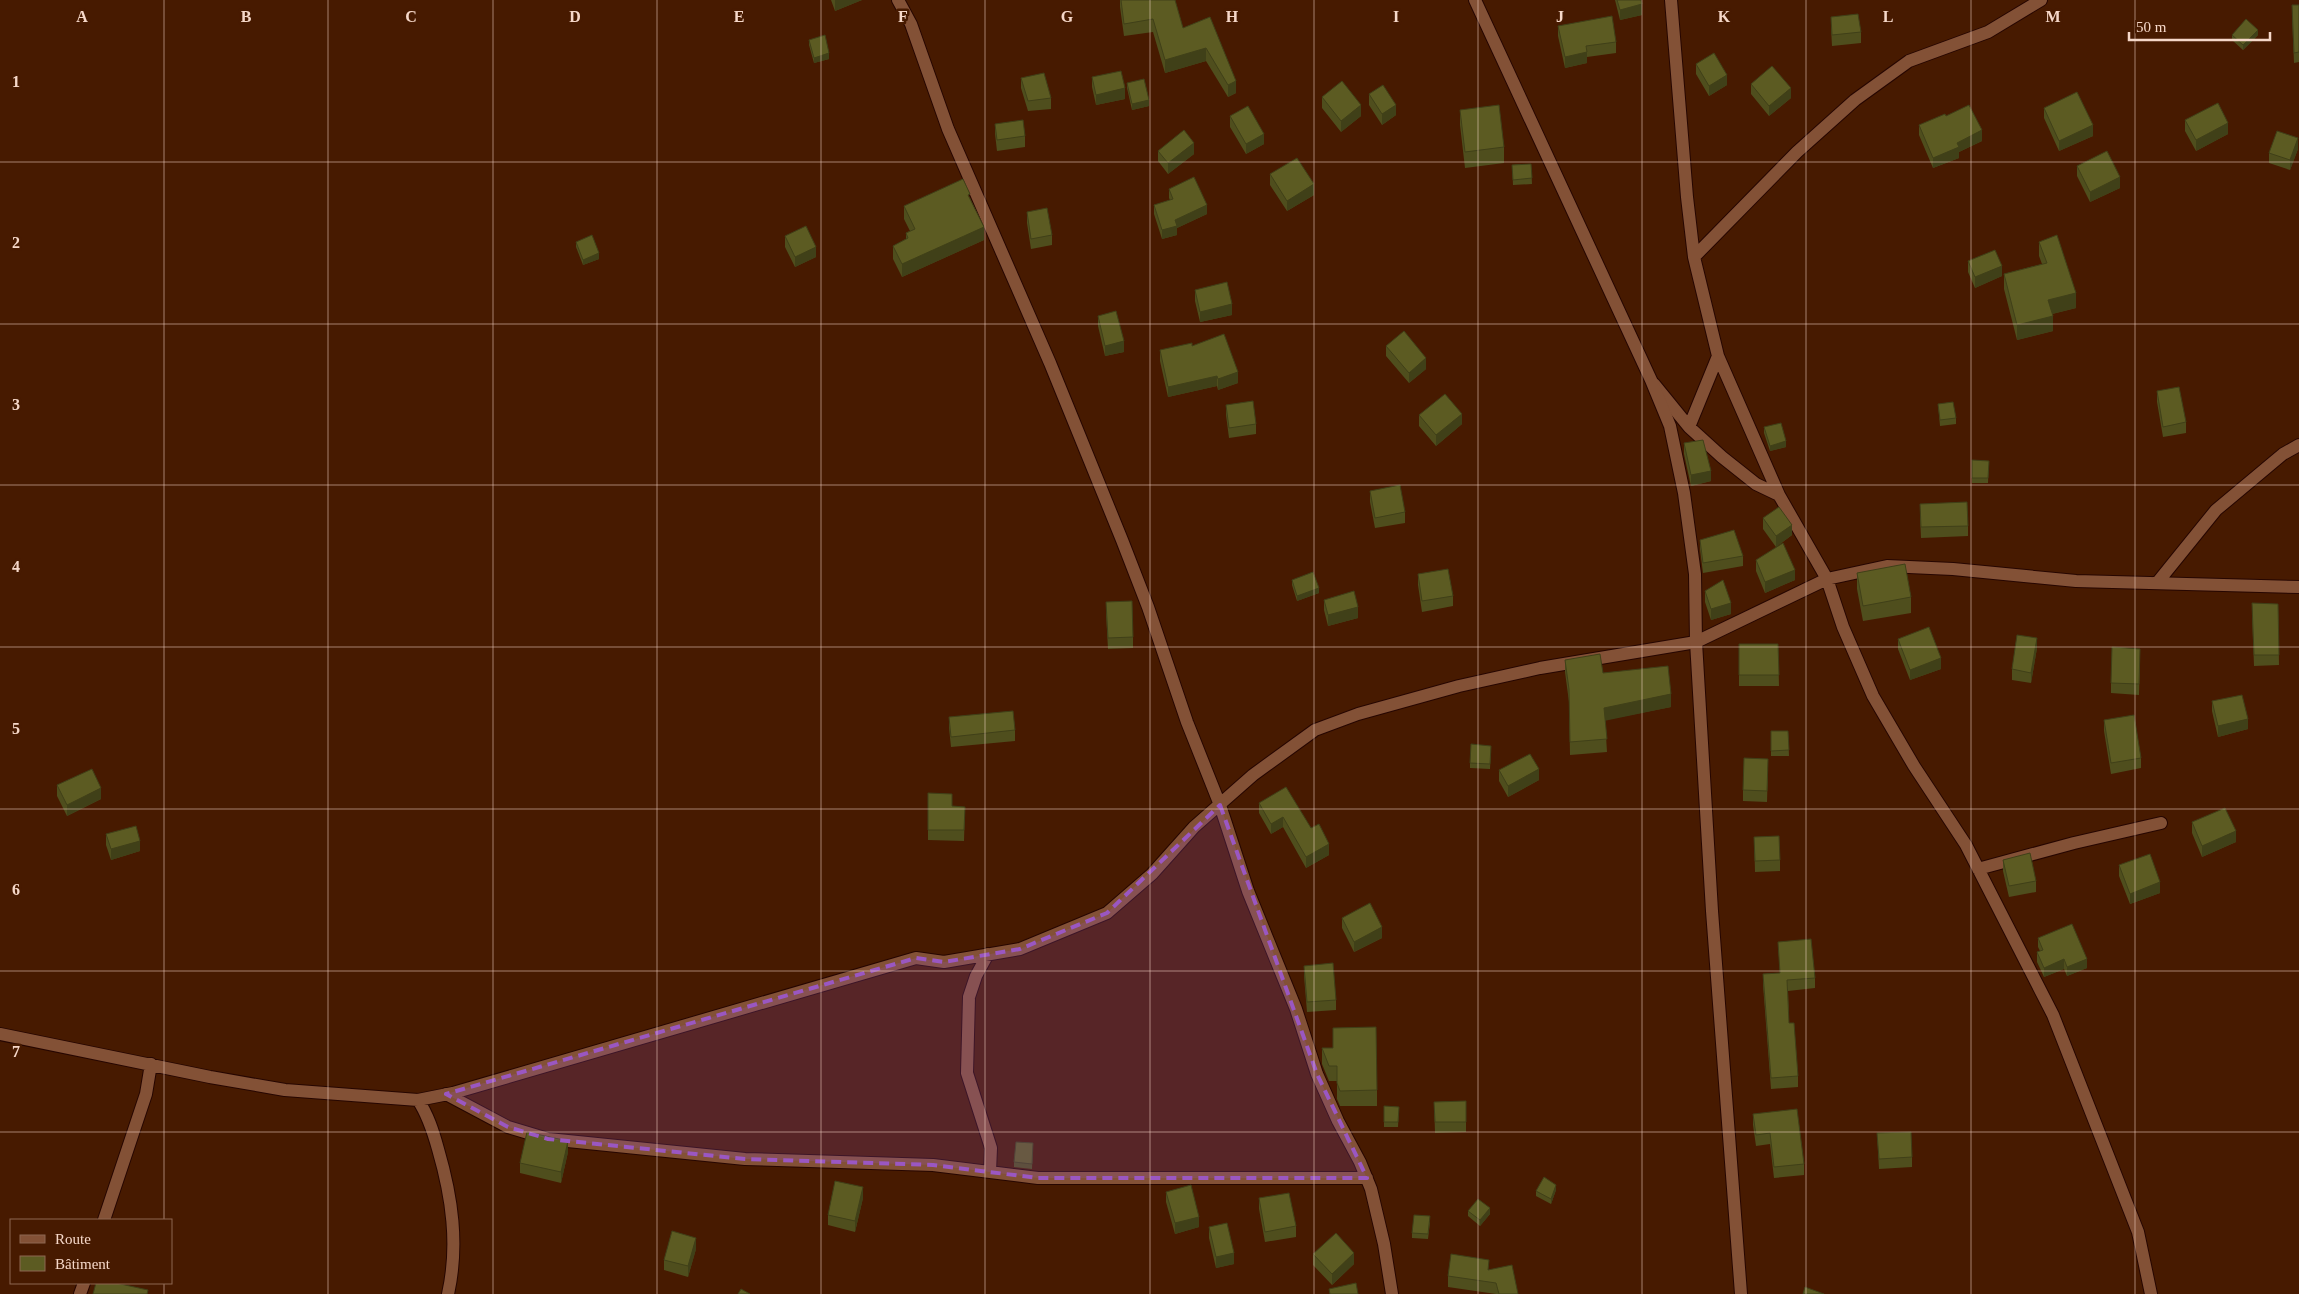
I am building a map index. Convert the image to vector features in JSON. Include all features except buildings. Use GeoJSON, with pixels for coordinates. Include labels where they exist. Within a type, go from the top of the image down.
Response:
{"type":"FeatureCollection","features":[{"type":"Feature","properties":{"kind":"street"},"geometry":{"type":"LineString","coordinates":[[898,0],[911,24],[948,128],[1050,363],[1122,540],[1148,607],[1187,722],[1220,805],[1248,891],[1296,1009],[1317,1074],[1367,1178],[1384,1244],[1392,1294]]}},
{"type":"Feature","properties":{"kind":"street"},"geometry":{"type":"LineString","coordinates":[[1475,0],[1651,380],[1670,426],[1684,493],[1695,574],[1696,642],[1712,911],[1742,1294]]}},
{"type":"Feature","properties":{"kind":"street"},"geometry":{"type":"LineString","coordinates":[[1671,0],[1687,197],[1694,257],[1718,356],[1779,495],[1827,579],[1843,627],[1873,696],[1914,766],[1966,845],[2053,1014],[2138,1232],[2151,1294]]}},
{"type":"Feature","properties":{"kind":"street"},"geometry":{"type":"LineString","coordinates":[[1694,257],[1797,152],[1855,100],[1909,61],[1988,32],[2041,0]]}},
{"type":"Feature","properties":{"kind":"street"},"geometry":{"type":"LineString","coordinates":[[1689,427],[1718,356]]}},
{"type":"Feature","properties":{"kind":"street"},"geometry":{"type":"LineString","coordinates":[[1651,380],[1689,427],[1756,484],[1779,495]]}},
{"type":"Feature","properties":{"kind":"street"},"geometry":{"type":"LineString","coordinates":[[2157,583],[2216,510],[2283,454],[2299,445]]}},
{"type":"Feature","properties":{"kind":"street"},"geometry":{"type":"LineString","coordinates":[[0,1034],[210,1077],[285,1090],[418,1100],[446,1094],[916,958],[944,962],[1020,949],[1107,913],[1152,874],[1194,827],[1253,775],[1315,730],[1358,714],[1459,686],[1540,668],[1696,642],[1827,579],[1887,566],[1953,569],[2076,581],[2299,587]]}},
{"type":"Feature","properties":{"kind":"street"},"geometry":{"type":"LineString","coordinates":[[1978,869],[2074,843],[2162,823]]}},
{"type":"Feature","properties":{"kind":"street"},"geometry":{"type":"LineString","coordinates":[[988,954],[969,997],[967,1074],[991,1148],[990,1172]]}},
{"type":"Feature","properties":{"kind":"street"},"geometry":{"type":"LineString","coordinates":[[104,1219],[146,1094],[151,1064]]}},
{"type":"Feature","properties":{"kind":"street"},"geometry":{"type":"LineString","coordinates":[[446,1094],[508,1127],[548,1139],[745,1159],[933,1165],[1038,1178],[1367,1178]]}},
{"type":"Feature","properties":{"kind":"street"},"geometry":{"type":"LineString","coordinates":[[418,1100],[428,1115],[451,1202],[454,1235],[453,1271],[448,1294]]}},
{"type":"Feature","properties":{"kind":"highlighted area"},"geometry":{"type":"Polygon","coordinates":[[[1220,805],[1317,1074],[1367,1178],[1038,1178],[933,1165],[745,1159],[548,1139],[508,1127],[446,1094],[916,958],[944,962],[1020,949],[1107,913],[1220,805]]]}}]}
